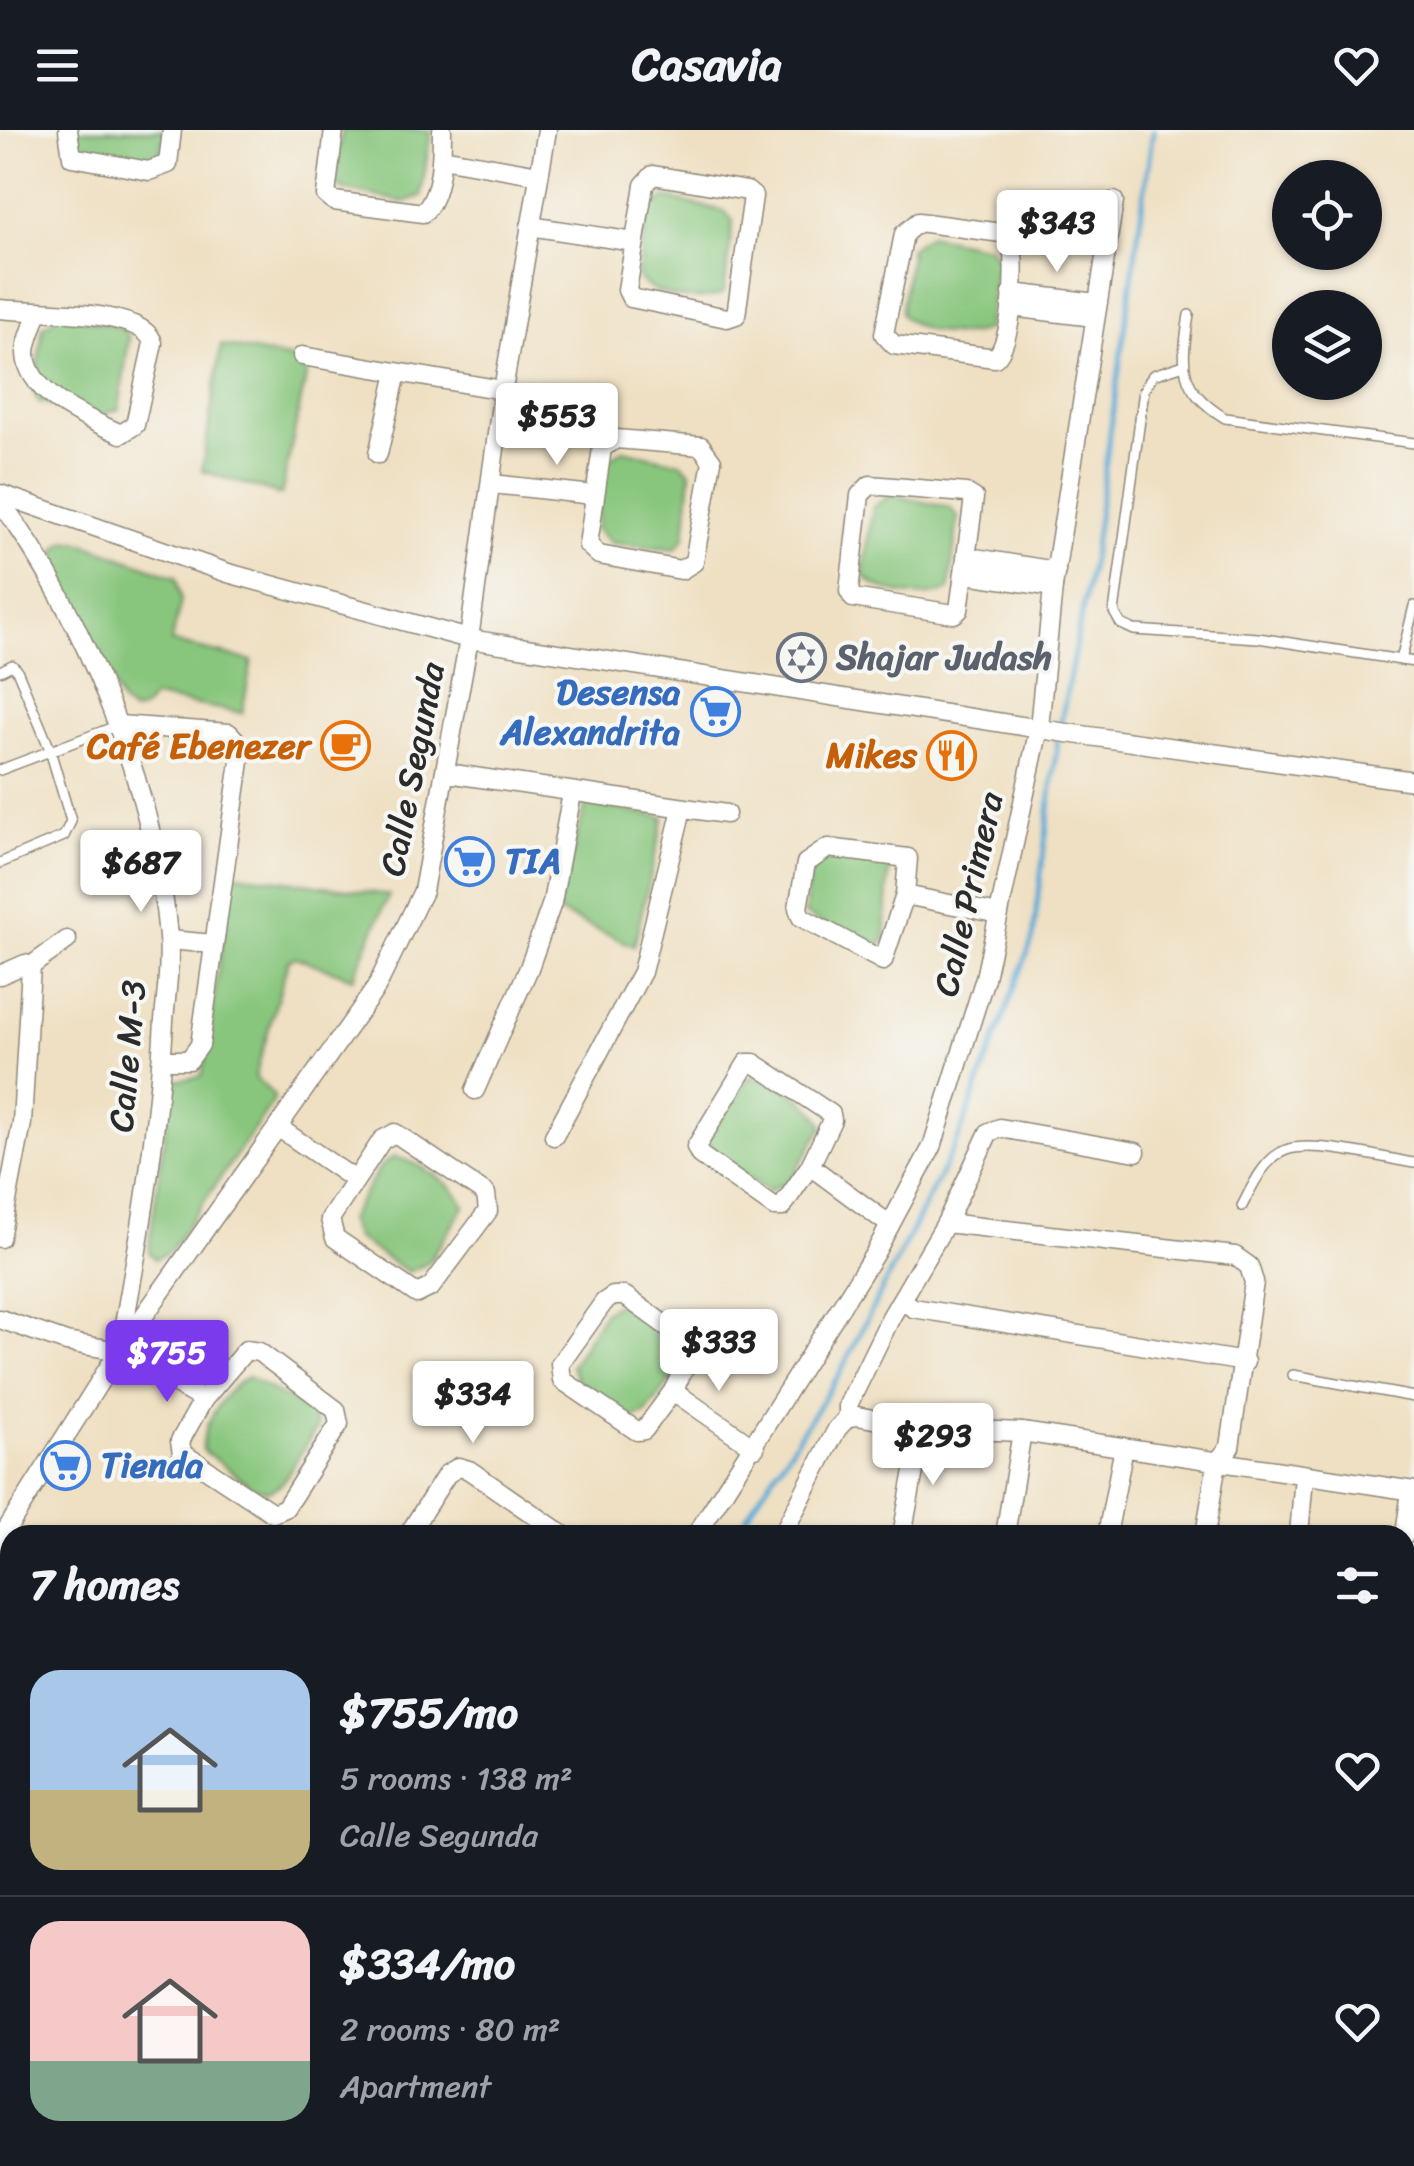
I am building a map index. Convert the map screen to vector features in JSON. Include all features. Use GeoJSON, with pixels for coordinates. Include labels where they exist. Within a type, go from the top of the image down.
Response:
{"type":"FeatureCollection","features":[{"type":"Feature","properties":{"kind":"street"},"geometry":{"type":"LineString","coordinates":[[68,130],[72,156],[149,171],[168,164],[172,130]]}},
{"type":"Feature","properties":{"kind":"street"},"geometry":{"type":"LineString","coordinates":[[334,130],[324,186],[334,201],[423,213],[432,201],[442,158],[442,130]]}},
{"type":"Feature","properties":{"kind":"street","name":"Calle Segunda"},"geometry":{"type":"LineString","coordinates":[[9,1525],[119,1350],[376,988],[424,891],[469,639],[503,390],[547,130]]}},
{"type":"Feature","properties":{"kind":"street"},"geometry":{"type":"LineString","coordinates":[[442,158],[539,175]]}},
{"type":"Feature","properties":{"kind":"street"},"geometry":{"type":"LineString","coordinates":[[653,175],[747,190],[753,196],[740,307],[727,318],[631,298],[628,290],[634,242],[644,185],[653,175]]}},
{"type":"Feature","properties":{"kind":"street","name":"Calle Primera"},"geometry":{"type":"LineString","coordinates":[[703,1525],[890,1225],[932,1147],[985,978],[1039,728],[1055,579],[1114,201]]}},
{"type":"Feature","properties":{"kind":"street"},"geometry":{"type":"LineString","coordinates":[[918,222],[1002,234],[1011,241],[1011,300],[1003,350],[995,358],[894,345],[884,334],[904,234],[918,222]]}},
{"type":"Feature","properties":{"kind":"street"},"geometry":{"type":"LineString","coordinates":[[530,226],[634,242]]}},
{"type":"Feature","properties":{"kind":"street"},"geometry":{"type":"LineString","coordinates":[[1011,300],[1095,310]]}},
{"type":"Feature","properties":{"kind":"street"},"geometry":{"type":"LineString","coordinates":[[0,309],[92,315],[143,325],[153,343],[135,425],[129,431],[120,434],[77,413],[32,372],[26,352],[37,314]]}},
{"type":"Feature","properties":{"kind":"street"},"geometry":{"type":"LineString","coordinates":[[302,356],[503,390]]}},
{"type":"Feature","properties":{"kind":"street"},"geometry":{"type":"LineString","coordinates":[[378,454],[397,372]]}},
{"type":"Feature","properties":{"kind":"street"},"geometry":{"type":"LineString","coordinates":[[606,441],[702,446],[712,461],[694,562],[681,570],[593,552],[588,545],[593,495],[606,441]]}},
{"type":"Feature","properties":{"kind":"street"},"geometry":{"type":"LineString","coordinates":[[492,484],[593,495]]}},
{"type":"Feature","properties":{"kind":"street"},"geometry":{"type":"LineString","coordinates":[[870,485],[966,493],[975,506],[968,566],[962,603],[954,614],[853,598],[850,591],[860,495],[870,485]]}},
{"type":"Feature","properties":{"kind":"street"},"geometry":{"type":"LineString","coordinates":[[0,497],[228,574],[469,639],[1039,728],[1414,781]]}},
{"type":"Feature","properties":{"kind":"street","name":"Calle M-3"},"geometry":{"type":"LineString","coordinates":[[0,497],[44,566],[119,724],[157,868],[169,940],[162,1060],[119,1350]]}},
{"type":"Feature","properties":{"kind":"street"},"geometry":{"type":"LineString","coordinates":[[968,566],[1055,579]]}},
{"type":"Feature","properties":{"kind":"street"},"geometry":{"type":"LineString","coordinates":[[119,724],[230,732],[242,747],[200,1044],[189,1060],[162,1060]]}},
{"type":"Feature","properties":{"kind":"street"},"geometry":{"type":"LineString","coordinates":[[446,773],[726,814]]}},
{"type":"Feature","properties":{"kind":"street"},"geometry":{"type":"LineString","coordinates":[[475,1090],[529,968],[552,903],[572,793]]}},
{"type":"Feature","properties":{"kind":"street"},"geometry":{"type":"LineString","coordinates":[[554,1136],[642,972],[682,809]]}},
{"type":"Feature","properties":{"kind":"street"},"geometry":{"type":"LineString","coordinates":[[828,848],[903,855],[908,868],[905,895],[883,961],[808,924],[798,908],[806,863],[828,848]]}},
{"type":"Feature","properties":{"kind":"street"},"geometry":{"type":"LineString","coordinates":[[905,895],[999,914]]}},
{"type":"Feature","properties":{"kind":"street"},"geometry":{"type":"LineString","coordinates":[[31,966],[67,940]]}},
{"type":"Feature","properties":{"kind":"street"},"geometry":{"type":"LineString","coordinates":[[169,940],[214,944]]}},
{"type":"Feature","properties":{"kind":"street"},"geometry":{"type":"LineString","coordinates":[[0,974],[25,964],[31,966]]}},
{"type":"Feature","properties":{"kind":"street"},"geometry":{"type":"LineString","coordinates":[[0,1238],[22,1123],[31,966]]}},
{"type":"Feature","properties":{"kind":"street"},"geometry":{"type":"LineString","coordinates":[[747,1063],[831,1114],[832,1127],[810,1166],[786,1203],[774,1207],[700,1155],[696,1140],[747,1063]]}},
{"type":"Feature","properties":{"kind":"street"},"geometry":{"type":"LineString","coordinates":[[279,1128],[355,1180]]}},
{"type":"Feature","properties":{"kind":"street"},"geometry":{"type":"LineString","coordinates":[[787,1525],[837,1429],[848,1417],[848,1405],[891,1317],[904,1301],[946,1223],[989,1132],[1000,1128],[1136,1152]]}},
{"type":"Feature","properties":{"kind":"street"},"geometry":{"type":"LineString","coordinates":[[395,1133],[486,1194],[488,1210],[431,1287],[417,1294],[335,1238],[330,1219],[355,1180],[382,1140],[395,1133]]}},
{"type":"Feature","properties":{"kind":"street"},"geometry":{"type":"LineString","coordinates":[[810,1166],[890,1225]]}},
{"type":"Feature","properties":{"kind":"street"},"geometry":{"type":"LineString","coordinates":[[946,1223],[1236,1256],[1249,1266],[1254,1282],[1245,1362],[1230,1446],[1218,1462],[1208,1525]]}},
{"type":"Feature","properties":{"kind":"street"},"geometry":{"type":"LineString","coordinates":[[624,1296],[695,1347],[673,1391],[650,1426],[637,1431],[562,1380],[560,1364],[604,1302],[624,1296]]}},
{"type":"Feature","properties":{"kind":"street"},"geometry":{"type":"LineString","coordinates":[[904,1301],[912,1308],[1245,1362]]}},
{"type":"Feature","properties":{"kind":"street"},"geometry":{"type":"LineString","coordinates":[[0,1319],[66,1342],[119,1350],[202,1400]]}},
{"type":"Feature","properties":{"kind":"street"},"geometry":{"type":"LineString","coordinates":[[246,1350],[259,1352],[336,1410],[339,1424],[286,1508],[273,1513],[182,1453],[182,1432],[202,1400],[238,1356],[246,1350]]}},
{"type":"Feature","properties":{"kind":"street"},"geometry":{"type":"LineString","coordinates":[[673,1391],[754,1448]]}},
{"type":"Feature","properties":{"kind":"street"},"geometry":{"type":"LineString","coordinates":[[848,1417],[922,1428],[1022,1432],[1412,1491],[1407,1525]]}},
{"type":"Feature","properties":{"kind":"street"},"geometry":{"type":"LineString","coordinates":[[904,1525],[922,1428]]}},
{"type":"Feature","properties":{"kind":"street"},"geometry":{"type":"LineString","coordinates":[[1007,1525],[1022,1432]]}},
{"type":"Feature","properties":{"kind":"street"},"geometry":{"type":"LineString","coordinates":[[1109,1525],[1124,1448]]}},
{"type":"Feature","properties":{"kind":"street"},"geometry":{"type":"LineString","coordinates":[[414,1525],[447,1474],[458,1467],[469,1470],[549,1525]]}},
{"type":"Feature","properties":{"kind":"street"},"geometry":{"type":"LineString","coordinates":[[1300,1525],[1304,1476]]}},
{"type":"Feature","properties":{"kind":"lane"},"geometry":{"type":"LineString","coordinates":[[1189,316],[1180,366],[1200,403],[1225,418],[1414,443]]}},
{"type":"Feature","properties":{"kind":"lane"},"geometry":{"type":"LineString","coordinates":[[1180,366],[1153,375],[1144,390],[1114,612],[1121,624],[1134,630],[1258,638],[1414,662]]}},
{"type":"Feature","properties":{"kind":"lane"},"geometry":{"type":"LineString","coordinates":[[1401,660],[1414,606]]}},
{"type":"Feature","properties":{"kind":"lane"},"geometry":{"type":"LineString","coordinates":[[0,670],[12,665],[17,670],[49,748],[71,830],[0,863]]}},
{"type":"Feature","properties":{"kind":"lane"},"geometry":{"type":"LineString","coordinates":[[0,770],[119,724]]}},
{"type":"Feature","properties":{"kind":"lane"},"geometry":{"type":"LineString","coordinates":[[1242,1206],[1260,1172],[1284,1150],[1308,1148],[1414,1163]]}},
{"type":"Feature","properties":{"kind":"lane"},"geometry":{"type":"LineString","coordinates":[[1293,1375],[1414,1397]]}},
{"type":"Feature","properties":{"kind":"green space"},"geometry":{"type":"Polygon","coordinates":[[[75,130],[165,130],[159,157],[142,163],[79,150],[75,130]]]}},
{"type":"Feature","properties":{"kind":"green space"},"geometry":{"type":"Polygon","coordinates":[[[342,130],[431,130],[421,196],[404,202],[341,189],[335,180],[342,130]]]}},
{"type":"Feature","properties":{"kind":"green space"},"geometry":{"type":"Polygon","coordinates":[[[665,198],[724,211],[733,221],[724,293],[703,298],[678,297],[654,290],[638,277],[647,211],[665,198]]]}},
{"type":"Feature","properties":{"kind":"green space"},"geometry":{"type":"Polygon","coordinates":[[[929,235],[988,247],[997,257],[987,329],[967,334],[941,333],[917,326],[901,313],[911,247],[929,235]]]}},
{"type":"Feature","properties":{"kind":"green space"},"geometry":{"type":"Polygon","coordinates":[[[61,314],[120,327],[129,337],[119,409],[102,415],[39,402],[34,393],[43,327],[61,314]]]}},
{"type":"Feature","properties":{"kind":"green space"},"geometry":{"type":"Polygon","coordinates":[[[221,345],[309,362],[281,495],[202,471],[221,345]]]}},
{"type":"Feature","properties":{"kind":"green space"},"geometry":{"type":"Polygon","coordinates":[[[623,450],[682,463],[691,473],[685,537],[675,549],[611,543],[596,529],[605,462],[623,450]]]}},
{"type":"Feature","properties":{"kind":"green space"},"geometry":{"type":"Polygon","coordinates":[[[891,495],[950,508],[958,517],[949,590],[929,595],[903,594],[879,587],[863,574],[873,507],[891,495]]]}},
{"type":"Feature","properties":{"kind":"green space"},"geometry":{"type":"Polygon","coordinates":[[[77,541],[176,577],[181,601],[171,642],[252,661],[242,713],[153,697],[142,710],[132,712],[122,704],[55,561],[56,550],[64,542],[77,541]]]}},
{"type":"Feature","properties":{"kind":"green space"},"geometry":{"type":"Polygon","coordinates":[[[586,804],[664,817],[634,946],[556,911],[586,804]]]}},
{"type":"Feature","properties":{"kind":"green space"},"geometry":{"type":"Polygon","coordinates":[[[822,857],[889,865],[885,940],[873,951],[805,914],[809,875],[822,857]]]}},
{"type":"Feature","properties":{"kind":"green space"},"geometry":{"type":"Polygon","coordinates":[[[232,876],[389,895],[353,978],[295,957],[288,961],[255,1077],[274,1096],[273,1102],[169,1252],[155,1259],[149,1252],[150,1239],[172,1081],[202,1076],[232,876]]]}},
{"type":"Feature","properties":{"kind":"green space"},"geometry":{"type":"Polygon","coordinates":[[[754,1076],[795,1095],[813,1110],[823,1127],[788,1183],[768,1191],[716,1158],[707,1140],[747,1079],[754,1076]]]}},
{"type":"Feature","properties":{"kind":"green space"},"geometry":{"type":"Polygon","coordinates":[[[394,1157],[435,1175],[454,1190],[464,1207],[428,1263],[408,1272],[356,1238],[348,1220],[381,1166],[394,1157]]]}},
{"type":"Feature","properties":{"kind":"green space"},"geometry":{"type":"Polygon","coordinates":[[[618,1303],[628,1305],[685,1345],[686,1360],[645,1414],[631,1418],[579,1384],[571,1366],[604,1312],[618,1303]]]}},
{"type":"Feature","properties":{"kind":"green space"},"geometry":{"type":"Polygon","coordinates":[[[248,1377],[312,1413],[317,1427],[282,1483],[269,1491],[254,1488],[203,1450],[206,1430],[216,1408],[248,1377]]]}},
{"type":"Feature","properties":{"kind":"waterway"},"geometry":{"type":"LineString","coordinates":[[1060,727],[1092,560],[1153,130]]}},
{"type":"Feature","properties":{"kind":"waterway"},"geometry":{"type":"LineString","coordinates":[[741,1525],[839,1375],[959,1137],[1033,938],[1058,738]]}},
{"type":"Feature","properties":{"kind":"place","name":"Shajar Judash"},"geometry":{"type":"Point","coordinates":[801,657]}},
{"type":"Feature","properties":{"kind":"place","name":"Desensa Alexandrita"},"geometry":{"type":"Point","coordinates":[715,712]}},
{"type":"Feature","properties":{"kind":"place","name":"Café Ebenezer"},"geometry":{"type":"Point","coordinates":[345,746]}},
{"type":"Feature","properties":{"kind":"place","name":"Mikes"},"geometry":{"type":"Point","coordinates":[952,755]}},
{"type":"Feature","properties":{"kind":"place","name":"TIA"},"geometry":{"type":"Point","coordinates":[470,861]}},
{"type":"Feature","properties":{"kind":"place","name":"Tienda"},"geometry":{"type":"Point","coordinates":[66,1465]}}]}
